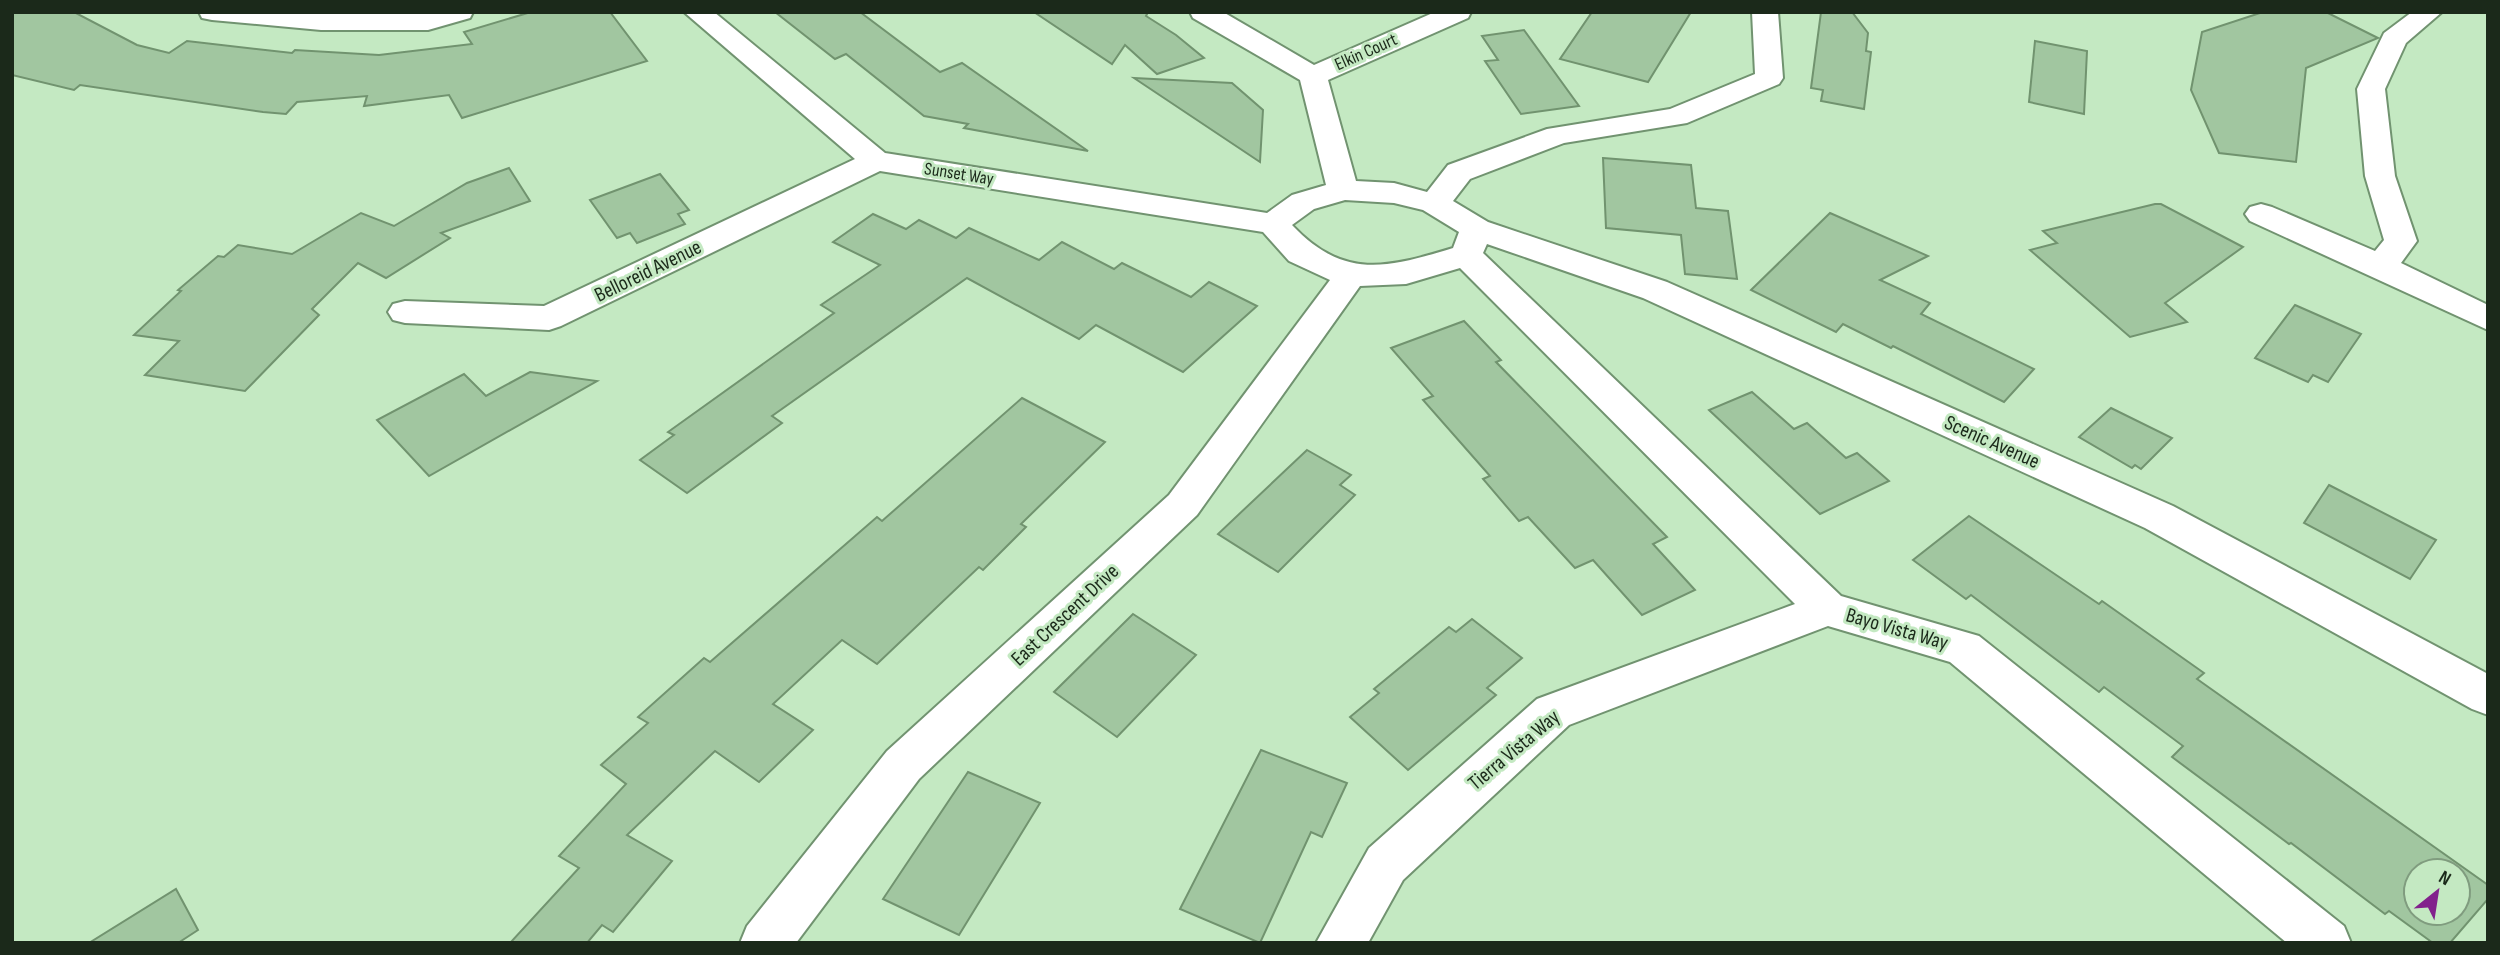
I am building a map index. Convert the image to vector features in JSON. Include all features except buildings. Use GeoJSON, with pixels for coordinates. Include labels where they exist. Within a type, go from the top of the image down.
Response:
{"type":"FeatureCollection","features":[{"type":"Feature","properties":{"kind":"street"},"geometry":{"type":"LineString","coordinates":[[212,12],[321,22],[428,22],[460,12]]}},
{"type":"Feature","properties":{"kind":"street"},"geometry":{"type":"LineString","coordinates":[[697,12],[876,161]]}},
{"type":"Feature","properties":{"kind":"street"},"geometry":{"type":"LineString","coordinates":[[1203,12],[1313,76],[1343,190]]}},
{"type":"Feature","properties":{"kind":"street","name":"Elkin Court"},"geometry":{"type":"LineString","coordinates":[[1313,76],[1458,12]]}},
{"type":"Feature","properties":{"kind":"street"},"geometry":{"type":"LineString","coordinates":[[1434,203],[1460,172],[1558,135],[1677,117],[1769,79],[1765,12]]}},
{"type":"Feature","properties":{"kind":"street"},"geometry":{"type":"LineString","coordinates":[[2380,266],[2400,241],[2380,176],[2371,89],[2394,39],[2429,12]]}},
{"type":"Feature","properties":{"kind":"street","name":"Sunset Way"},"geometry":{"type":"LineString","coordinates":[[876,161],[1273,224]]}},
{"type":"Feature","properties":{"kind":"street","name":"Belloreid Avenue"},"geometry":{"type":"LineString","coordinates":[[405,312],[549,318],[876,161]]}},
{"type":"Feature","properties":{"kind":"street"},"geometry":{"type":"LineString","coordinates":[[1343,190],[1394,193],[1434,203],[1472,242],[1406,273],[1350,276],[1301,254],[1273,224],[1303,202],[1343,190]]}},
{"type":"Feature","properties":{"kind":"street"},"geometry":{"type":"LineString","coordinates":[[2261,214],[2380,266],[2488,319]]}},
{"type":"Feature","properties":{"kind":"street","name":"Bayo Vista Way"},"geometry":{"type":"LineString","coordinates":[[1472,242],[1827,609],[1964,648],[2326,943]]}},
{"type":"Feature","properties":{"kind":"street","name":"Scenic Avenue"},"geometry":{"type":"LineString","coordinates":[[1472,242],[1655,290],[2160,517],[2488,696]]}},
{"type":"Feature","properties":{"kind":"street","name":"East Crescent Drive"},"geometry":{"type":"LineString","coordinates":[[765,943],[903,765],[1183,505],[1350,276]]}},
{"type":"Feature","properties":{"kind":"street","name":"Tierra Vista Way"},"geometry":{"type":"LineString","coordinates":[[1341,943],[1386,864],[1553,712],[1827,609]]}}]}
